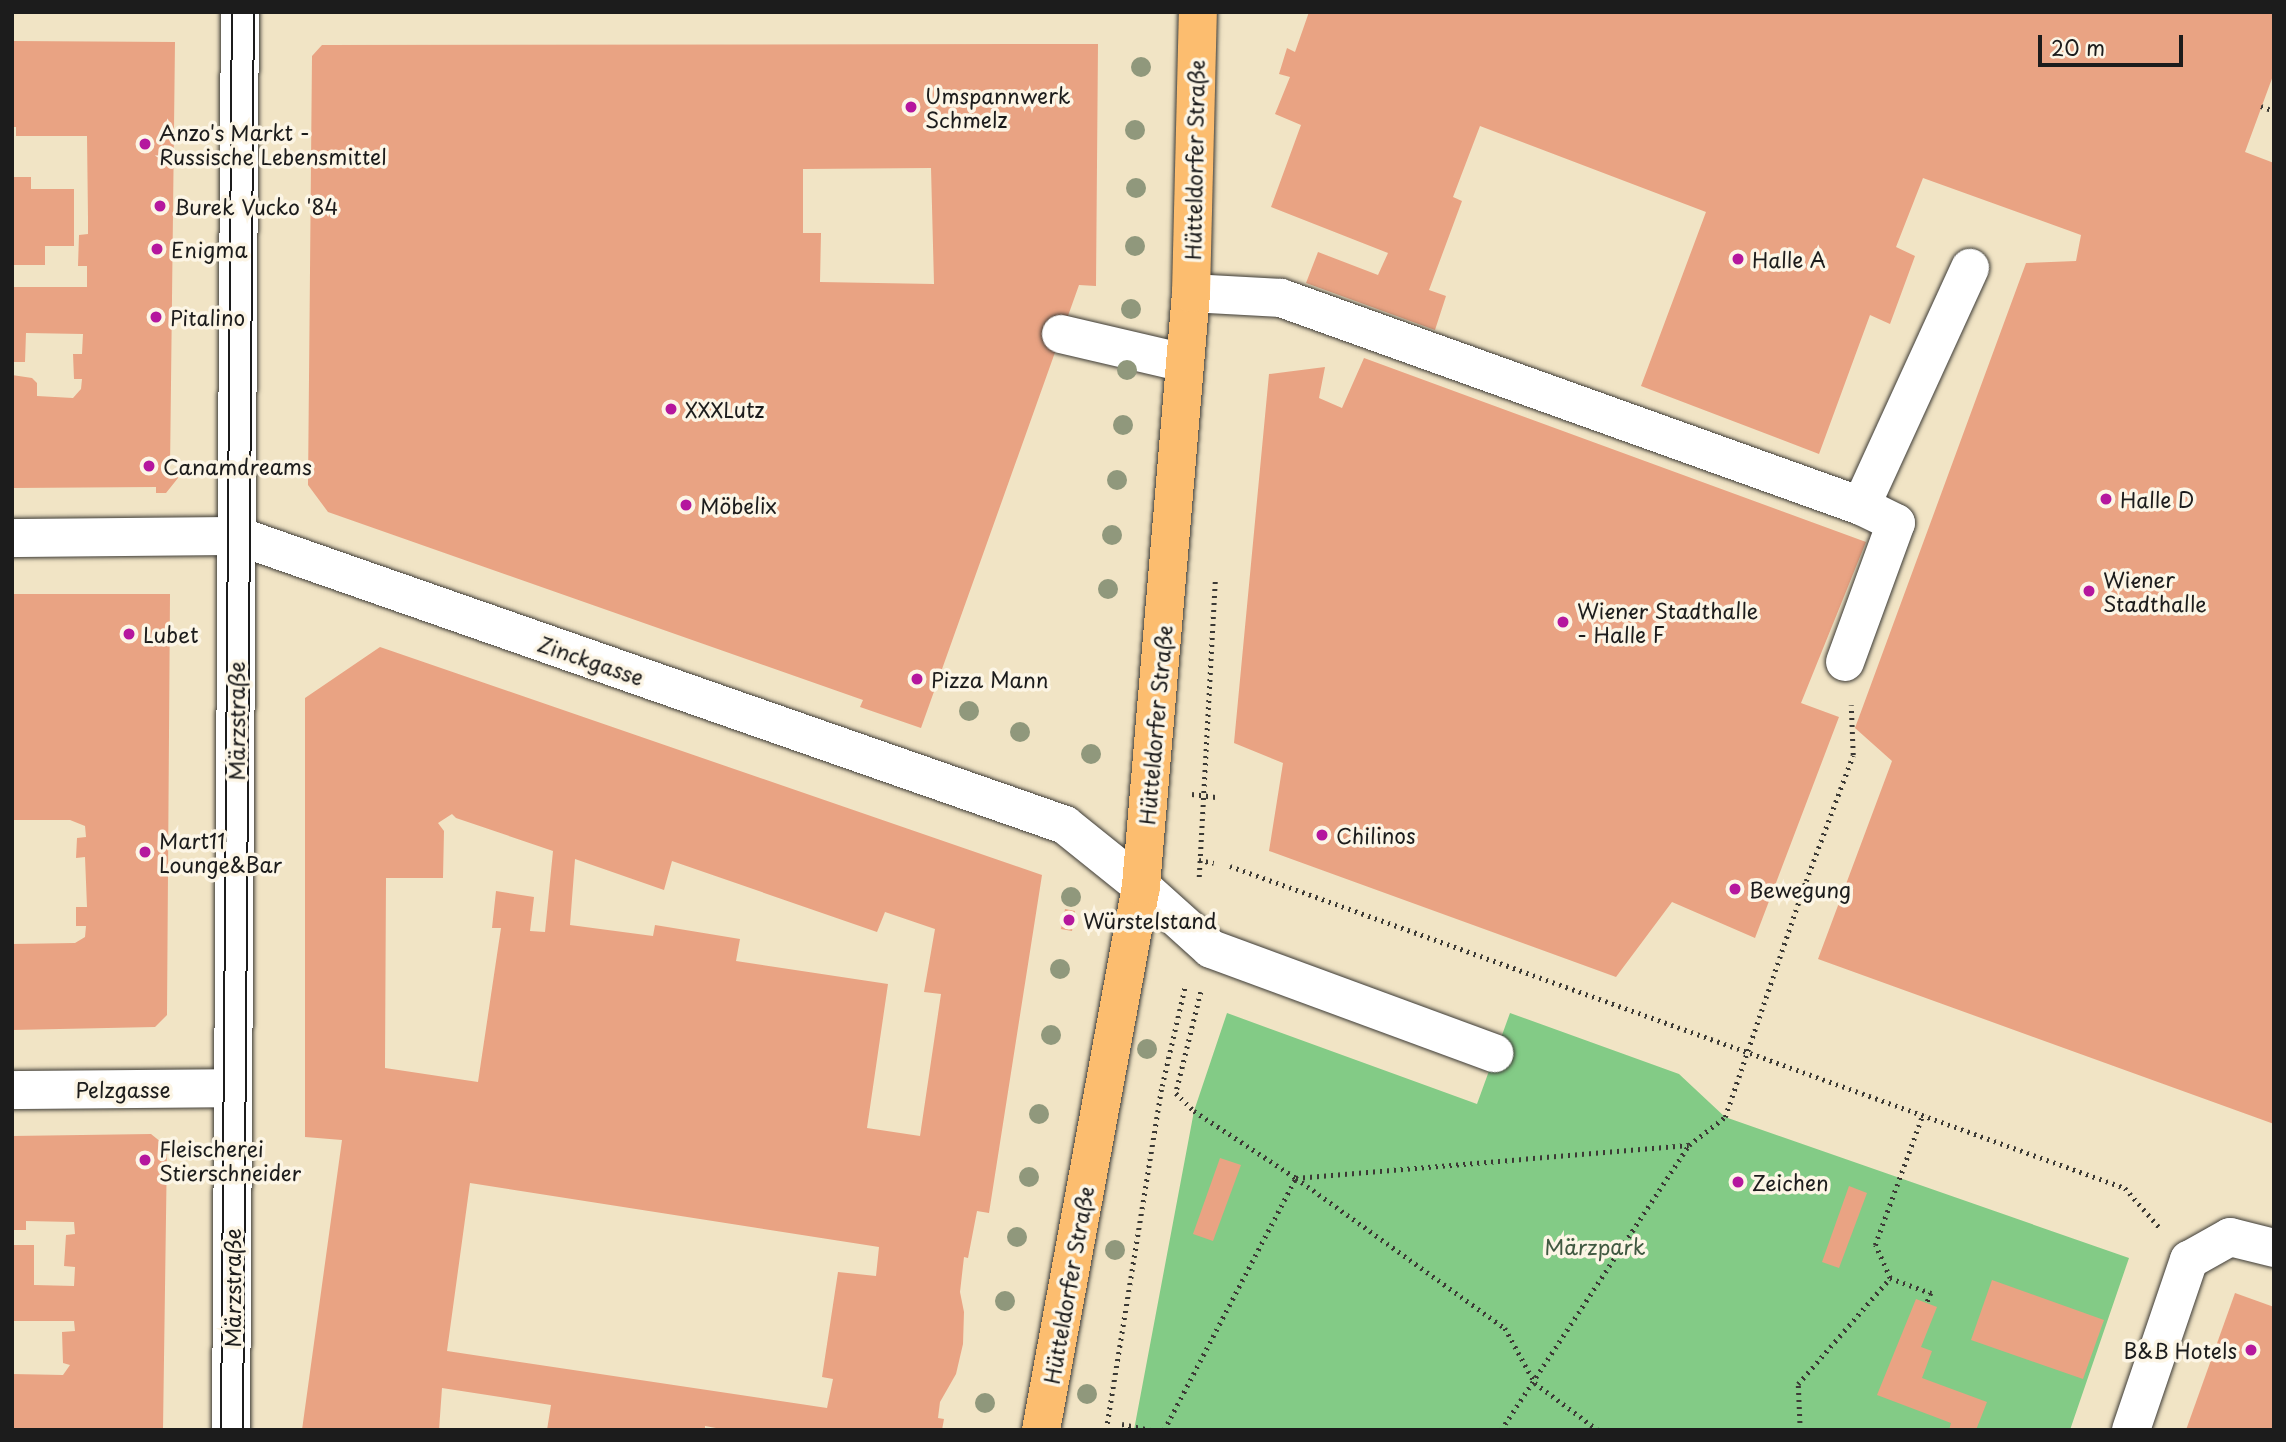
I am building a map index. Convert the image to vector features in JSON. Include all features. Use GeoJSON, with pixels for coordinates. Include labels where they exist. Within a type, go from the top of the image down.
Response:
{"type":"FeatureCollection","features":[{"type":"Feature","properties":{"kind":"main road","name":"Hütteldorfer Straße"},"geometry":{"type":"LineString","coordinates":[[1041,1430],[1141,886],[1191,293],[1198,12]]}},
{"type":"Feature","properties":{"kind":"street","name":"Märzstraße"},"geometry":{"type":"LineString","coordinates":[[231,1430],[240,12]]}},
{"type":"Feature","properties":{"kind":"street"},"geometry":{"type":"LineString","coordinates":[[1861,506],[1970,268]]}},
{"type":"Feature","properties":{"kind":"street"},"geometry":{"type":"LineString","coordinates":[[1191,293],[1281,298],[1861,506],[1896,523],[1845,662]]}},
{"type":"Feature","properties":{"kind":"street"},"geometry":{"type":"LineString","coordinates":[[1061,334],[1185,363]]}},
{"type":"Feature","properties":{"kind":"street","name":"Zinckgasse"},"geometry":{"type":"LineString","coordinates":[[12,538],[238,536],[1065,825],[1141,886],[1212,949]]}},
{"type":"Feature","properties":{"kind":"street"},"geometry":{"type":"LineString","coordinates":[[1212,949],[1494,1053]]}},
{"type":"Feature","properties":{"kind":"street","name":"Pelzgasse"},"geometry":{"type":"LineString","coordinates":[[12,1090],[233,1088]]}},
{"type":"Feature","properties":{"kind":"street"},"geometry":{"type":"LineString","coordinates":[[2131,1430],[2189,1260],[2230,1237],[2274,1248]]}},
{"type":"Feature","properties":{"kind":"path"},"geometry":{"type":"LineString","coordinates":[[2261,106],[2274,111]]}},
{"type":"Feature","properties":{"kind":"path"},"geometry":{"type":"LineString","coordinates":[[1501,1430],[1535,1383],[1689,1145],[1725,1117],[1805,881],[1853,755],[1851,693],[1845,662]]}},
{"type":"Feature","properties":{"kind":"path"},"geometry":{"type":"LineString","coordinates":[[1199,860],[1214,863]]}},
{"type":"Feature","properties":{"kind":"path"},"geometry":{"type":"LineString","coordinates":[[1230,866],[2125,1188],[2144,1210]]}},
{"type":"Feature","properties":{"kind":"path"},"geometry":{"type":"LineString","coordinates":[[1212,949],[1177,1093],[1194,1111],[1296,1178],[1504,1328],[1535,1383],[1598,1430]]}},
{"type":"Feature","properties":{"kind":"path"},"geometry":{"type":"LineString","coordinates":[[1923,1114],[1875,1245],[1890,1278],[1931,1293],[1927,1303]]}},
{"type":"Feature","properties":{"kind":"path"},"geometry":{"type":"LineString","coordinates":[[1296,1178],[1689,1145]]}},
{"type":"Feature","properties":{"kind":"path"},"geometry":{"type":"LineString","coordinates":[[1164,1430],[1296,1178]]}},
{"type":"Feature","properties":{"kind":"path"},"geometry":{"type":"LineString","coordinates":[[1800,1430],[1798,1384],[1890,1278]]}},
{"type":"Feature","properties":{"kind":"path"},"geometry":{"type":"LineString","coordinates":[[1122,1424],[1150,1430]]}},
{"type":"Feature","properties":{"kind":"green space","name":"Märzpark"},"geometry":{"type":"Polygon","coordinates":[[[1227,1013],[1477,1104],[1510,1013],[1679,1074],[1725,1117],[2129,1258],[2070,1430],[1134,1430],[1194,1111],[1227,1013]]]}},
{"type":"Feature","properties":{"kind":"building","name":"Wiener Stadthalle"},"geometry":{"type":"Polygon","coordinates":[[[1309,12],[2274,12],[2274,73],[2245,152],[2274,163],[2274,1124],[1818,959],[1892,761],[1855,728],[2026,263],[2076,261],[2081,235],[1923,178],[1896,247],[1915,256],[1890,324],[1870,315],[1819,454],[1641,386],[1706,212],[1480,126],[1453,197],[1462,201],[1429,290],[1446,296],[1435,330],[1306,283],[1318,252],[1378,275],[1388,253],[1271,207],[1301,125],[1275,114],[1290,77],[1279,74],[1287,48],[1295,52],[1309,12]]]}},
{"type":"Feature","properties":{"kind":"building"},"geometry":{"type":"Polygon","coordinates":[[[12,41],[175,42],[170,470],[178,470],[178,478],[166,493],[156,493],[156,487],[12,488],[12,375],[32,378],[37,383],[37,396],[73,398],[81,389],[82,379],[74,379],[73,354],[82,354],[83,334],[26,333],[25,362],[12,362],[12,287],[87,287],[87,266],[78,266],[79,235],[88,234],[88,219],[87,136],[16,136],[16,127],[12,127],[12,41]]]}},
{"type":"Feature","properties":{"kind":"building","name":"XXXLutz"},"geometry":{"type":"Polygon","coordinates":[[[1098,44],[1096,286],[1079,285],[921,728],[860,707],[863,700],[328,512],[308,485],[312,56],[322,45],[1098,44]],[[931,168],[803,169],[803,233],[821,233],[820,282],[934,284],[931,168]]]}},
{"type":"Feature","properties":{"kind":"building"},"geometry":{"type":"Polygon","coordinates":[[[12,177],[31,177],[31,189],[74,189],[74,246],[45,246],[45,265],[12,265],[12,177]]]}},
{"type":"Feature","properties":{"kind":"building","name":"Wiener Stadthalle - Halle F"},"geometry":{"type":"Polygon","coordinates":[[[1364,358],[1866,542],[1801,703],[1839,717],[1755,938],[1672,902],[1616,977],[1269,851],[1283,763],[1234,743],[1269,374],[1325,367],[1319,398],[1342,408],[1364,358]]]}},
{"type":"Feature","properties":{"kind":"building"},"geometry":{"type":"Polygon","coordinates":[[[12,594],[170,594],[167,1015],[155,1027],[12,1030],[12,944],[75,943],[85,937],[86,926],[76,926],[76,907],[87,907],[85,857],[76,858],[77,838],[86,837],[85,826],[70,820],[12,820],[12,594]]]}},
{"type":"Feature","properties":{"kind":"building"},"geometry":{"type":"Polygon","coordinates":[[[380,647],[1042,875],[989,1213],[977,1211],[968,1258],[964,1257],[960,1292],[964,1312],[963,1344],[956,1374],[940,1402],[938,1418],[944,1419],[942,1430],[727,1430],[705,1426],[705,1430],[547,1430],[551,1405],[442,1388],[439,1430],[302,1430],[342,1140],[305,1137],[305,698],[380,647]],[[452,814],[438,823],[444,831],[443,878],[386,878],[385,1068],[478,1082],[501,928],[492,928],[496,891],[534,897],[530,931],[545,932],[553,851],[456,818],[452,814]],[[575,859],[570,925],[653,936],[655,925],[740,939],[736,961],[888,984],[867,1128],[920,1136],[941,994],[924,992],[935,929],[885,912],[877,932],[672,861],[664,890],[575,859]],[[470,1183],[447,1351],[827,1408],[833,1379],[822,1377],[838,1272],[876,1276],[879,1247],[470,1183]]]}},
{"type":"Feature","properties":{"kind":"building"},"geometry":{"type":"Polygon","coordinates":[[[1065,909],[1075,911],[1072,931],[1061,929],[1065,909]]]}},
{"type":"Feature","properties":{"kind":"building"},"geometry":{"type":"Polygon","coordinates":[[[151,1134],[167,1147],[163,1430],[12,1430],[12,1374],[63,1375],[70,1365],[63,1363],[62,1332],[75,1331],[74,1321],[12,1321],[12,1245],[34,1245],[34,1285],[74,1286],[75,1267],[64,1266],[66,1235],[75,1234],[74,1222],[26,1221],[26,1230],[12,1230],[12,1136],[151,1134]]]}},
{"type":"Feature","properties":{"kind":"building"},"geometry":{"type":"Polygon","coordinates":[[[1220,1158],[1241,1165],[1213,1241],[1193,1234],[1220,1158]]]}},
{"type":"Feature","properties":{"kind":"building"},"geometry":{"type":"Polygon","coordinates":[[[1849,1186],[1867,1193],[1839,1268],[1822,1262],[1849,1186]]]}},
{"type":"Feature","properties":{"kind":"building"},"geometry":{"type":"Polygon","coordinates":[[[1992,1280],[2104,1320],[2083,1379],[1971,1340],[1992,1280]]]}},
{"type":"Feature","properties":{"kind":"building"},"geometry":{"type":"Polygon","coordinates":[[[2235,1293],[2274,1307],[2274,1426],[2272,1430],[2186,1430],[2235,1293]]]}},
{"type":"Feature","properties":{"kind":"building"},"geometry":{"type":"Polygon","coordinates":[[[1916,1299],[1937,1307],[1921,1347],[1932,1351],[1922,1378],[1987,1402],[1976,1430],[1949,1430],[1951,1423],[1877,1395],[1916,1299]]]}},
{"type":"Feature","properties":{"kind":"tram line"},"geometry":{"type":"LineString","coordinates":[[221,1430],[232,12]]}},
{"type":"Feature","properties":{"kind":"tram line"},"geometry":{"type":"LineString","coordinates":[[243,1430],[254,12]]}},
{"type":"Feature","properties":{"kind":"place","name":"Umspannwerk Schmelz"},"geometry":{"type":"Point","coordinates":[911,107]}},
{"type":"Feature","properties":{"kind":"place","name":"Anzo's Markt - Russische Lebensmittel"},"geometry":{"type":"Point","coordinates":[145,144]}},
{"type":"Feature","properties":{"kind":"place","name":"Burek Vucko '84"},"geometry":{"type":"Point","coordinates":[160,206]}},
{"type":"Feature","properties":{"kind":"place","name":"Enigma"},"geometry":{"type":"Point","coordinates":[157,249]}},
{"type":"Feature","properties":{"kind":"place","name":"Halle A"},"geometry":{"type":"Point","coordinates":[1738,259]}},
{"type":"Feature","properties":{"kind":"place","name":"Pitalino"},"geometry":{"type":"Point","coordinates":[156,317]}},
{"type":"Feature","properties":{"kind":"place","name":"XXXLutz"},"geometry":{"type":"Point","coordinates":[671,409]}},
{"type":"Feature","properties":{"kind":"place","name":"Canamdreams"},"geometry":{"type":"Point","coordinates":[149,466]}},
{"type":"Feature","properties":{"kind":"place","name":"Halle D"},"geometry":{"type":"Point","coordinates":[2106,499]}},
{"type":"Feature","properties":{"kind":"place","name":"Möbelix"},"geometry":{"type":"Point","coordinates":[686,505]}},
{"type":"Feature","properties":{"kind":"place","name":"Wiener Stadthalle"},"geometry":{"type":"Point","coordinates":[2089,591]}},
{"type":"Feature","properties":{"kind":"place","name":"Wiener Stadthalle - Halle F"},"geometry":{"type":"Point","coordinates":[1563,622]}},
{"type":"Feature","properties":{"kind":"place","name":"Lubet"},"geometry":{"type":"Point","coordinates":[129,634]}},
{"type":"Feature","properties":{"kind":"place","name":"Pizza Mann"},"geometry":{"type":"Point","coordinates":[917,679]}},
{"type":"Feature","properties":{"kind":"place","name":"Chilinos"},"geometry":{"type":"Point","coordinates":[1322,835]}},
{"type":"Feature","properties":{"kind":"place","name":"Mart11 Lounge&Bar"},"geometry":{"type":"Point","coordinates":[145,852]}},
{"type":"Feature","properties":{"kind":"place","name":"Bewegung"},"geometry":{"type":"Point","coordinates":[1735,889]}},
{"type":"Feature","properties":{"kind":"place","name":"Würstelstand"},"geometry":{"type":"Point","coordinates":[1069,920]}},
{"type":"Feature","properties":{"kind":"place","name":"Fleischerei Stierschneider"},"geometry":{"type":"Point","coordinates":[145,1160]}},
{"type":"Feature","properties":{"kind":"place","name":"Zeichen"},"geometry":{"type":"Point","coordinates":[1738,1182]}},
{"type":"Feature","properties":{"kind":"place","name":"B&B Hotels"},"geometry":{"type":"Point","coordinates":[2251,1350]}}]}
